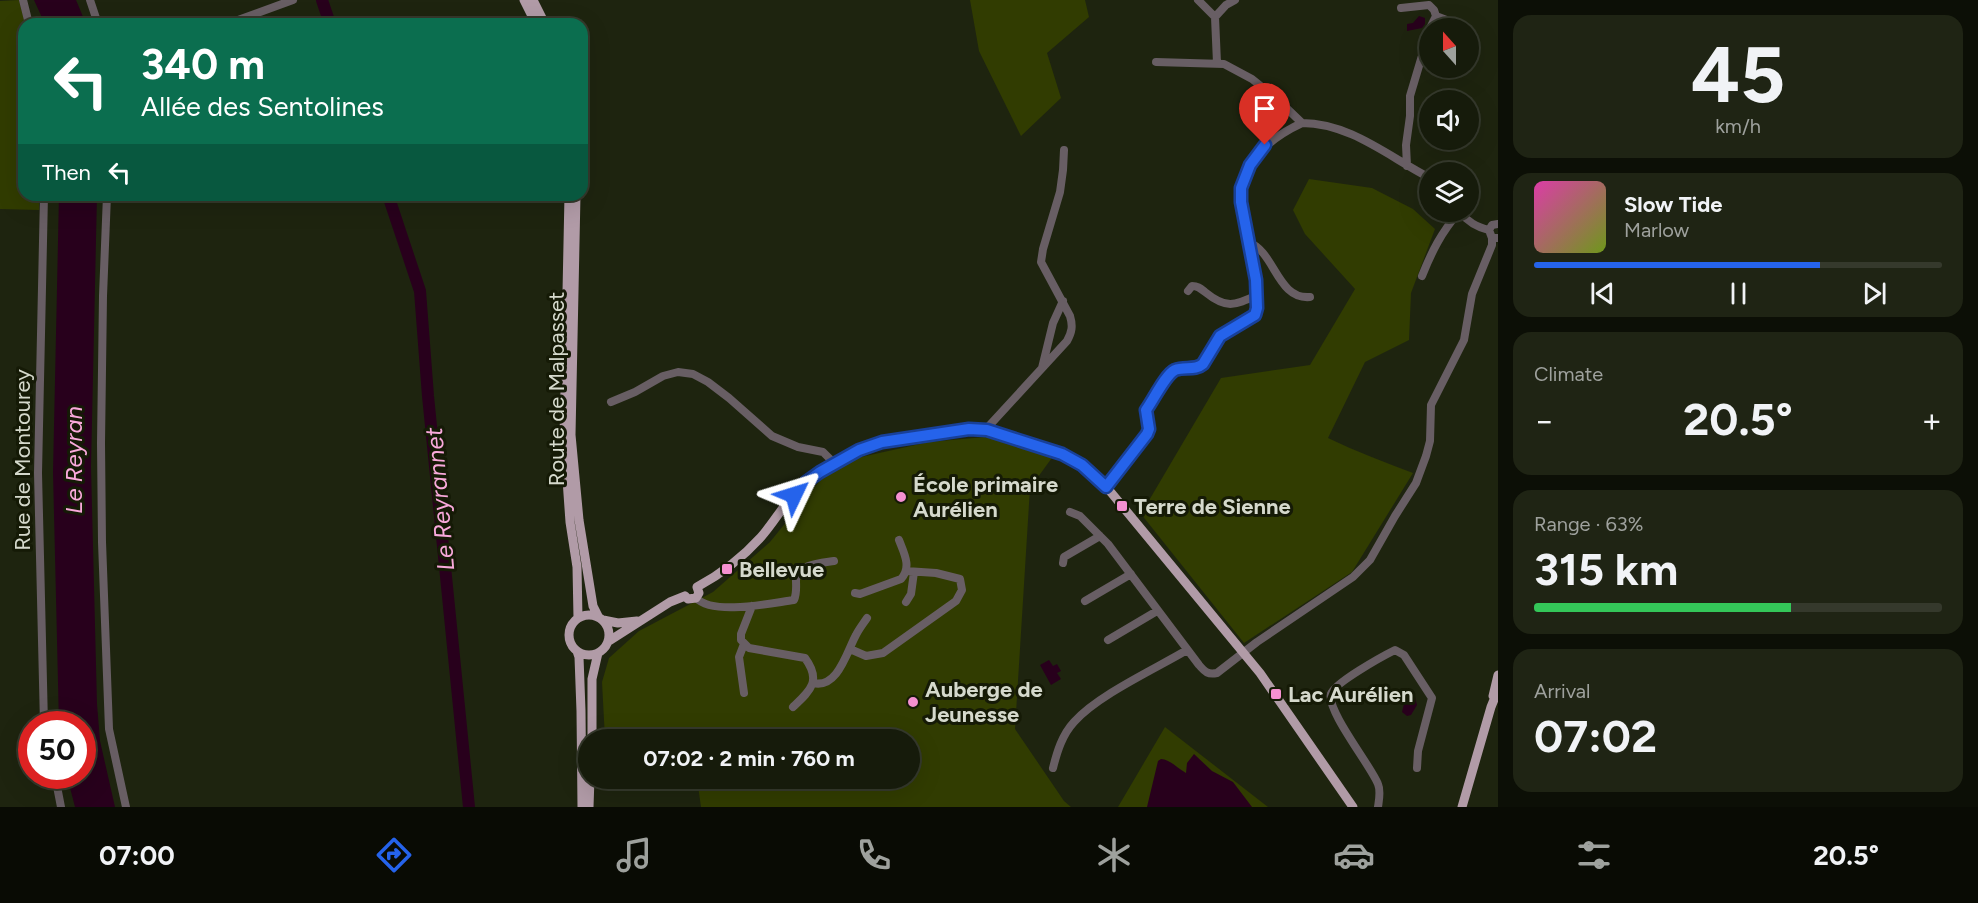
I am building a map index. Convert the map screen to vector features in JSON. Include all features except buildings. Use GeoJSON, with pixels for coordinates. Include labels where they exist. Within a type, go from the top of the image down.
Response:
{"type":"FeatureCollection","features":[{"type":"Feature","properties":{"kind":"main road"},"geometry":{"type":"LineString","coordinates":[[524,0],[533,18]]}},
{"type":"Feature","properties":{"kind":"main road"},"geometry":{"type":"LineString","coordinates":[[533,0],[542,18]]}},
{"type":"Feature","properties":{"kind":"main road","name":"Route de Malpasset"},"geometry":{"type":"LineString","coordinates":[[569,201],[564,437],[570,522],[577,567],[578,618]]}},
{"type":"Feature","properties":{"kind":"main road","name":"Route de Malpasset"},"geometry":{"type":"LineString","coordinates":[[576,201],[571,435],[579,520],[593,606],[601,618]]}},
{"type":"Feature","properties":{"kind":"main road"},"geometry":{"type":"LineString","coordinates":[[685,596],[687,587],[697,587],[736,561],[762,536],[800,488],[834,463],[859,450],[882,442],[969,429],[987,430],[1062,454],[1082,465],[1106,487],[1276,694],[1353,807]]}},
{"type":"Feature","properties":{"kind":"main road"},"geometry":{"type":"LineString","coordinates":[[685,596],[688,599],[696,598],[699,593],[697,587]]}},
{"type":"Feature","properties":{"kind":"main road"},"geometry":{"type":"LineString","coordinates":[[609,641],[670,602],[685,596]]}},
{"type":"Feature","properties":{"kind":"main road"},"geometry":{"type":"LineString","coordinates":[[582,807],[579,657],[570,642],[569,629],[578,618],[584,615],[618,623],[643,620]]}},
{"type":"Feature","properties":{"kind":"main road"},"geometry":{"type":"LineString","coordinates":[[577,651],[590,655],[605,648],[610,633],[608,626],[601,618]]}},
{"type":"Feature","properties":{"kind":"main road"},"geometry":{"type":"LineString","coordinates":[[592,729],[592,679],[598,653]]}},
{"type":"Feature","properties":{"kind":"main road"},"geometry":{"type":"LineString","coordinates":[[1462,807],[1498,675]]}},
{"type":"Feature","properties":{"kind":"main road"},"geometry":{"type":"LineString","coordinates":[[1491,707],[1498,690]]}},
{"type":"Feature","properties":{"kind":"main road"},"geometry":{"type":"LineString","coordinates":[[589,807],[590,789]]}},
{"type":"Feature","properties":{"kind":"street"},"geometry":{"type":"LineString","coordinates":[[23,0],[28,18]]}},
{"type":"Feature","properties":{"kind":"street"},"geometry":{"type":"LineString","coordinates":[[90,0],[96,18]]}},
{"type":"Feature","properties":{"kind":"street"},"geometry":{"type":"LineString","coordinates":[[244,18],[293,0]]}},
{"type":"Feature","properties":{"kind":"street"},"geometry":{"type":"LineString","coordinates":[[1198,0],[1215,16],[1217,63]]}},
{"type":"Feature","properties":{"kind":"street"},"geometry":{"type":"LineString","coordinates":[[1215,16],[1235,0]]}},
{"type":"Feature","properties":{"kind":"street"},"geometry":{"type":"LineString","coordinates":[[1401,8],[1428,3],[1436,15],[1443,18]]}},
{"type":"Feature","properties":{"kind":"street"},"geometry":{"type":"LineString","coordinates":[[1156,62],[1224,64],[1252,79],[1302,123]]}},
{"type":"Feature","properties":{"kind":"street"},"geometry":{"type":"LineString","coordinates":[[1407,166],[1406,145],[1410,96],[1419,66]]}},
{"type":"Feature","properties":{"kind":"street"},"geometry":{"type":"LineString","coordinates":[[1106,487],[1147,434],[1149,429],[1146,410],[1168,376],[1176,370],[1199,368],[1220,336],[1255,315],[1256,280],[1241,202],[1241,188],[1250,165],[1265,145],[1302,123],[1312,123],[1337,128],[1360,138],[1419,172]]}},
{"type":"Feature","properties":{"kind":"street"},"geometry":{"type":"LineString","coordinates":[[1394,158],[1406,145]]}},
{"type":"Feature","properties":{"kind":"street"},"geometry":{"type":"LineString","coordinates":[[987,430],[1072,333],[1070,316],[1041,262],[1042,249],[1059,192],[1064,150]]}},
{"type":"Feature","properties":{"kind":"street","name":"Rue de Montourey"},"geometry":{"type":"LineString","coordinates":[[44,201],[38,473],[44,711]]}},
{"type":"Feature","properties":{"kind":"street"},"geometry":{"type":"LineString","coordinates":[[107,201],[103,296],[102,542],[108,729],[126,807]]}},
{"type":"Feature","properties":{"kind":"street"},"geometry":{"type":"LineString","coordinates":[[1422,276],[1434,245],[1450,222]]}},
{"type":"Feature","properties":{"kind":"street"},"geometry":{"type":"LineString","coordinates":[[1470,222],[1493,235]]}},
{"type":"Feature","properties":{"kind":"street"},"geometry":{"type":"LineString","coordinates":[[1070,512],[1080,516],[1100,536],[1205,672],[1217,673],[1242,653],[1353,577],[1370,560],[1416,483],[1430,441],[1431,405],[1464,340],[1472,294],[1492,245],[1492,225],[1498,224]]}},
{"type":"Feature","properties":{"kind":"street"},"geometry":{"type":"LineString","coordinates":[[1248,242],[1260,248],[1295,296],[1310,297]]}},
{"type":"Feature","properties":{"kind":"street"},"geometry":{"type":"LineString","coordinates":[[1188,291],[1192,286],[1197,286],[1215,301],[1227,305],[1239,304],[1257,295]]}},
{"type":"Feature","properties":{"kind":"street"},"geometry":{"type":"LineString","coordinates":[[1042,368],[1053,323],[1063,301]]}},
{"type":"Feature","properties":{"kind":"street"},"geometry":{"type":"LineString","coordinates":[[611,402],[648,386],[663,376],[678,372],[693,374],[729,398],[772,436],[798,447],[823,452],[834,463]]}},
{"type":"Feature","properties":{"kind":"street"},"geometry":{"type":"LineString","coordinates":[[1063,563],[1064,557],[1100,536]]}},
{"type":"Feature","properties":{"kind":"street"},"geometry":{"type":"LineString","coordinates":[[899,540],[910,571],[911,594],[906,602]]}},
{"type":"Feature","properties":{"kind":"street"},"geometry":{"type":"LineString","coordinates":[[696,598],[711,607],[752,606],[794,600],[796,576],[799,571],[809,566],[834,561]]}},
{"type":"Feature","properties":{"kind":"street"},"geometry":{"type":"LineString","coordinates":[[850,649],[866,656],[883,653],[956,601],[962,590],[960,579],[936,573],[910,571],[901,579],[860,594],[855,593]]}},
{"type":"Feature","properties":{"kind":"street"},"geometry":{"type":"LineString","coordinates":[[1085,600],[1131,574]]}},
{"type":"Feature","properties":{"kind":"street"},"geometry":{"type":"LineString","coordinates":[[752,606],[741,634],[744,644],[749,648],[805,658],[813,675],[810,690],[793,707]]}},
{"type":"Feature","properties":{"kind":"street"},"geometry":{"type":"LineString","coordinates":[[1108,640],[1157,611]]}},
{"type":"Feature","properties":{"kind":"street"},"geometry":{"type":"LineString","coordinates":[[813,683],[818,684],[831,679],[844,663],[867,618]]}},
{"type":"Feature","properties":{"kind":"street"},"geometry":{"type":"LineString","coordinates":[[744,644],[739,657],[744,693]]}},
{"type":"Feature","properties":{"kind":"street"},"geometry":{"type":"LineString","coordinates":[[1053,768],[1062,739],[1074,722],[1114,692],[1187,650]]}},
{"type":"Feature","properties":{"kind":"street"},"geometry":{"type":"LineString","coordinates":[[1378,807],[1380,796],[1377,783],[1331,703],[1331,694],[1337,686],[1395,650],[1404,655],[1432,698],[1418,751],[1417,768]]}},
{"type":"Feature","properties":{"kind":"street"},"geometry":{"type":"LineString","coordinates":[[58,789],[61,807]]}},
{"type":"Feature","properties":{"kind":"green space"},"geometry":{"type":"Polygon","coordinates":[[[19,0],[24,18],[18,18],[18,201],[39,201],[39,210],[0,209],[0,1],[19,0]]]}},
{"type":"Feature","properties":{"kind":"green space"},"geometry":{"type":"Polygon","coordinates":[[[970,0],[1085,0],[1089,17],[1047,53],[1061,98],[1021,136],[979,51],[970,0]]]}},
{"type":"Feature","properties":{"kind":"green space"},"geometry":{"type":"Polygon","coordinates":[[[1309,179],[1372,188],[1413,209],[1419,214],[1419,222],[1427,222],[1435,229],[1411,293],[1409,340],[1365,362],[1328,438],[1413,473],[1352,572],[1244,643],[1141,514],[1221,378],[1310,365],[1355,289],[1305,234],[1293,210],[1309,179]]]}},
{"type":"Feature","properties":{"kind":"green space"},"geometry":{"type":"Polygon","coordinates":[[[985,437],[1054,455],[1030,488],[1015,729],[1064,801],[1071,807],[701,807],[698,789],[920,789],[920,729],[604,729],[602,682],[609,658],[639,631],[713,592],[770,542],[834,463],[929,442],[985,437]]]}},
{"type":"Feature","properties":{"kind":"green space"},"geometry":{"type":"Polygon","coordinates":[[[1165,727],[1268,807],[1118,807],[1165,727]]]}},
{"type":"Feature","properties":{"kind":"water"},"geometry":{"type":"Polygon","coordinates":[[[34,0],[76,0],[84,18],[42,18],[34,0]]]}},
{"type":"Feature","properties":{"kind":"water"},"geometry":{"type":"Polygon","coordinates":[[[1419,16],[1425,18],[1419,18],[1419,29],[1407,31],[1407,24],[1413,23],[1419,16]]]}},
{"type":"Feature","properties":{"kind":"water","name":"Le Reyran"},"geometry":{"type":"Polygon","coordinates":[[[59,201],[97,201],[91,467],[97,704],[100,741],[115,807],[75,807],[70,789],[96,789],[96,711],[59,711],[53,472],[59,201]]]}},
{"type":"Feature","properties":{"kind":"water"},"geometry":{"type":"Polygon","coordinates":[[[1049,660],[1053,666],[1057,664],[1061,671],[1057,673],[1061,679],[1051,685],[1040,665],[1049,660]]]}},
{"type":"Feature","properties":{"kind":"water"},"geometry":{"type":"Polygon","coordinates":[[[1406,696],[1415,697],[1417,705],[1411,715],[1407,716],[1402,712],[1406,696]]]}},
{"type":"Feature","properties":{"kind":"water"},"geometry":{"type":"Polygon","coordinates":[[[1194,754],[1212,771],[1233,782],[1252,807],[1147,807],[1158,761],[1161,759],[1168,761],[1186,773],[1187,763],[1194,754]]]}},
{"type":"Feature","properties":{"kind":"waterway","name":"Le Reyrannet"},"geometry":{"type":"LineString","coordinates":[[322,0],[328,18]]}},
{"type":"Feature","properties":{"kind":"waterway","name":"Le Reyrannet"},"geometry":{"type":"LineString","coordinates":[[390,201],[420,291],[428,396],[469,807]]}},
{"type":"Feature","properties":{"kind":"place","name":"École primaire Aurélien"},"geometry":{"type":"Point","coordinates":[901,497]}},
{"type":"Feature","properties":{"kind":"place","name":"Terre de Sienne"},"geometry":{"type":"Point","coordinates":[1122,506]}},
{"type":"Feature","properties":{"kind":"place","name":"Bellevue"},"geometry":{"type":"Point","coordinates":[727,569]}},
{"type":"Feature","properties":{"kind":"place","name":"Lac Aurélien"},"geometry":{"type":"Point","coordinates":[1276,694]}},
{"type":"Feature","properties":{"kind":"place","name":"Auberge de Jeunesse"},"geometry":{"type":"Point","coordinates":[913,702]}},
{"type":"Feature","properties":{"kind":"route"},"geometry":{"type":"LineString","coordinates":[[794,495],[820,472],[859,450],[882,442],[969,429],[987,430],[1062,454],[1082,465],[1106,487],[1147,434],[1149,429],[1146,410],[1168,376],[1176,370],[1199,368],[1220,336],[1255,315],[1256,280],[1244,221],[1241,188],[1250,165],[1265,145]]}}]}
